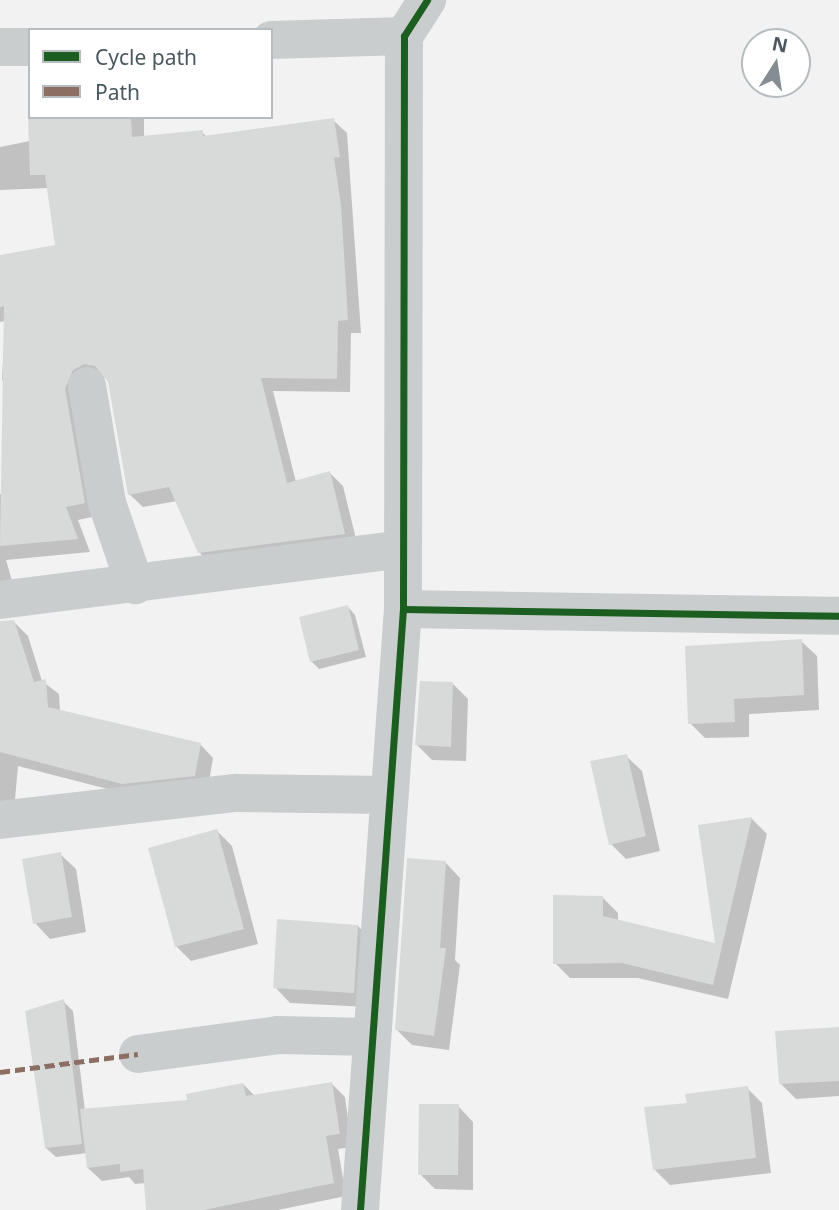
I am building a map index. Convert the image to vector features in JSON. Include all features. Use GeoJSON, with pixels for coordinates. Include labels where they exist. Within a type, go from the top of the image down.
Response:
{"type":"FeatureCollection","features":[{"type":"Feature","properties":{"kind":"street"},"geometry":{"type":"LineString","coordinates":[[360,1210],[402,609],[404,36],[427,0]]}},
{"type":"Feature","properties":{"kind":"street"},"geometry":{"type":"LineString","coordinates":[[273,40],[404,36]]}},
{"type":"Feature","properties":{"kind":"street"},"geometry":{"type":"LineString","coordinates":[[0,47],[28,47]]}},
{"type":"Feature","properties":{"kind":"street"},"geometry":{"type":"LineString","coordinates":[[87,386],[107,503],[135,585]]}},
{"type":"Feature","properties":{"kind":"street"},"geometry":{"type":"LineString","coordinates":[[0,600],[135,585],[402,549]]}},
{"type":"Feature","properties":{"kind":"street"},"geometry":{"type":"LineString","coordinates":[[402,609],[839,616]]}},
{"type":"Feature","properties":{"kind":"street"},"geometry":{"type":"LineString","coordinates":[[0,820],[235,793],[389,795]]}},
{"type":"Feature","properties":{"kind":"street"},"geometry":{"type":"LineString","coordinates":[[138,1054],[278,1035],[372,1037]]}},
{"type":"Feature","properties":{"kind":"building"},"geometry":{"type":"Polygon","coordinates":[[[334,118],[340,157],[334,158],[341,205],[348,320],[338,321],[337,379],[261,378],[287,483],[330,471],[345,534],[198,553],[169,487],[128,495],[108,382],[95,366],[84,364],[73,370],[65,389],[85,503],[66,507],[78,539],[0,546],[4,306],[0,307],[0,255],[55,245],[45,175],[30,175],[28,119],[131,119],[132,137],[203,130],[203,136],[334,118]]]}},
{"type":"Feature","properties":{"kind":"building"},"geometry":{"type":"Polygon","coordinates":[[[348,605],[359,650],[310,662],[299,617],[348,605]]]}},
{"type":"Feature","properties":{"kind":"building"},"geometry":{"type":"Polygon","coordinates":[[[14,620],[34,682],[46,679],[48,707],[201,743],[195,776],[122,784],[0,752],[0,621],[14,620]]]}},
{"type":"Feature","properties":{"kind":"building"},"geometry":{"type":"Polygon","coordinates":[[[802,639],[804,695],[734,699],[735,722],[688,724],[685,646],[802,639]]]}},
{"type":"Feature","properties":{"kind":"building"},"geometry":{"type":"Polygon","coordinates":[[[420,681],[453,682],[451,747],[415,745],[420,681]]]}},
{"type":"Feature","properties":{"kind":"building"},"geometry":{"type":"Polygon","coordinates":[[[627,754],[646,836],[609,845],[590,761],[627,754]]]}},
{"type":"Feature","properties":{"kind":"building"},"geometry":{"type":"Polygon","coordinates":[[[752,817],[713,985],[622,963],[553,964],[553,895],[603,896],[603,916],[715,943],[698,825],[752,817]]]}},
{"type":"Feature","properties":{"kind":"building"},"geometry":{"type":"Polygon","coordinates":[[[217,829],[244,929],[175,947],[148,848],[217,829]]]}},
{"type":"Feature","properties":{"kind":"building"},"geometry":{"type":"Polygon","coordinates":[[[61,852],[72,917],[33,924],[22,859],[61,852]]]}},
{"type":"Feature","properties":{"kind":"building"},"geometry":{"type":"Polygon","coordinates":[[[407,858],[446,861],[440,948],[446,948],[434,1036],[395,1030],[407,858]]]}},
{"type":"Feature","properties":{"kind":"building"},"geometry":{"type":"Polygon","coordinates":[[[277,919],[358,925],[354,993],[273,988],[277,919]]]}},
{"type":"Feature","properties":{"kind":"building"},"geometry":{"type":"Polygon","coordinates":[[[64,999],[82,1144],[45,1148],[25,1011],[64,999]]]}},
{"type":"Feature","properties":{"kind":"building"},"geometry":{"type":"Polygon","coordinates":[[[839,1027],[839,1081],[779,1084],[775,1031],[839,1027]]]}},
{"type":"Feature","properties":{"kind":"building"},"geometry":{"type":"Polygon","coordinates":[[[332,1082],[340,1134],[326,1136],[334,1183],[204,1210],[146,1210],[143,1169],[120,1172],[120,1164],[87,1168],[80,1109],[187,1100],[186,1094],[243,1083],[246,1096],[332,1082]]]}},
{"type":"Feature","properties":{"kind":"building"},"geometry":{"type":"Polygon","coordinates":[[[748,1086],[756,1158],[653,1170],[644,1107],[687,1103],[685,1094],[748,1086]]]}},
{"type":"Feature","properties":{"kind":"building"},"geometry":{"type":"Polygon","coordinates":[[[419,1104],[459,1104],[458,1175],[418,1175],[419,1104]]]}},
{"type":"Feature","properties":{"kind":"marked path"},"geometry":{"type":"LineString","coordinates":[[0,1072],[138,1054]]}},
{"type":"Feature","properties":{"kind":"cycle path"},"geometry":{"type":"LineString","coordinates":[[360,1210],[403,609],[404,36],[427,0]]}},
{"type":"Feature","properties":{"kind":"cycle path"},"geometry":{"type":"LineString","coordinates":[[403,609],[839,616]]}}]}
